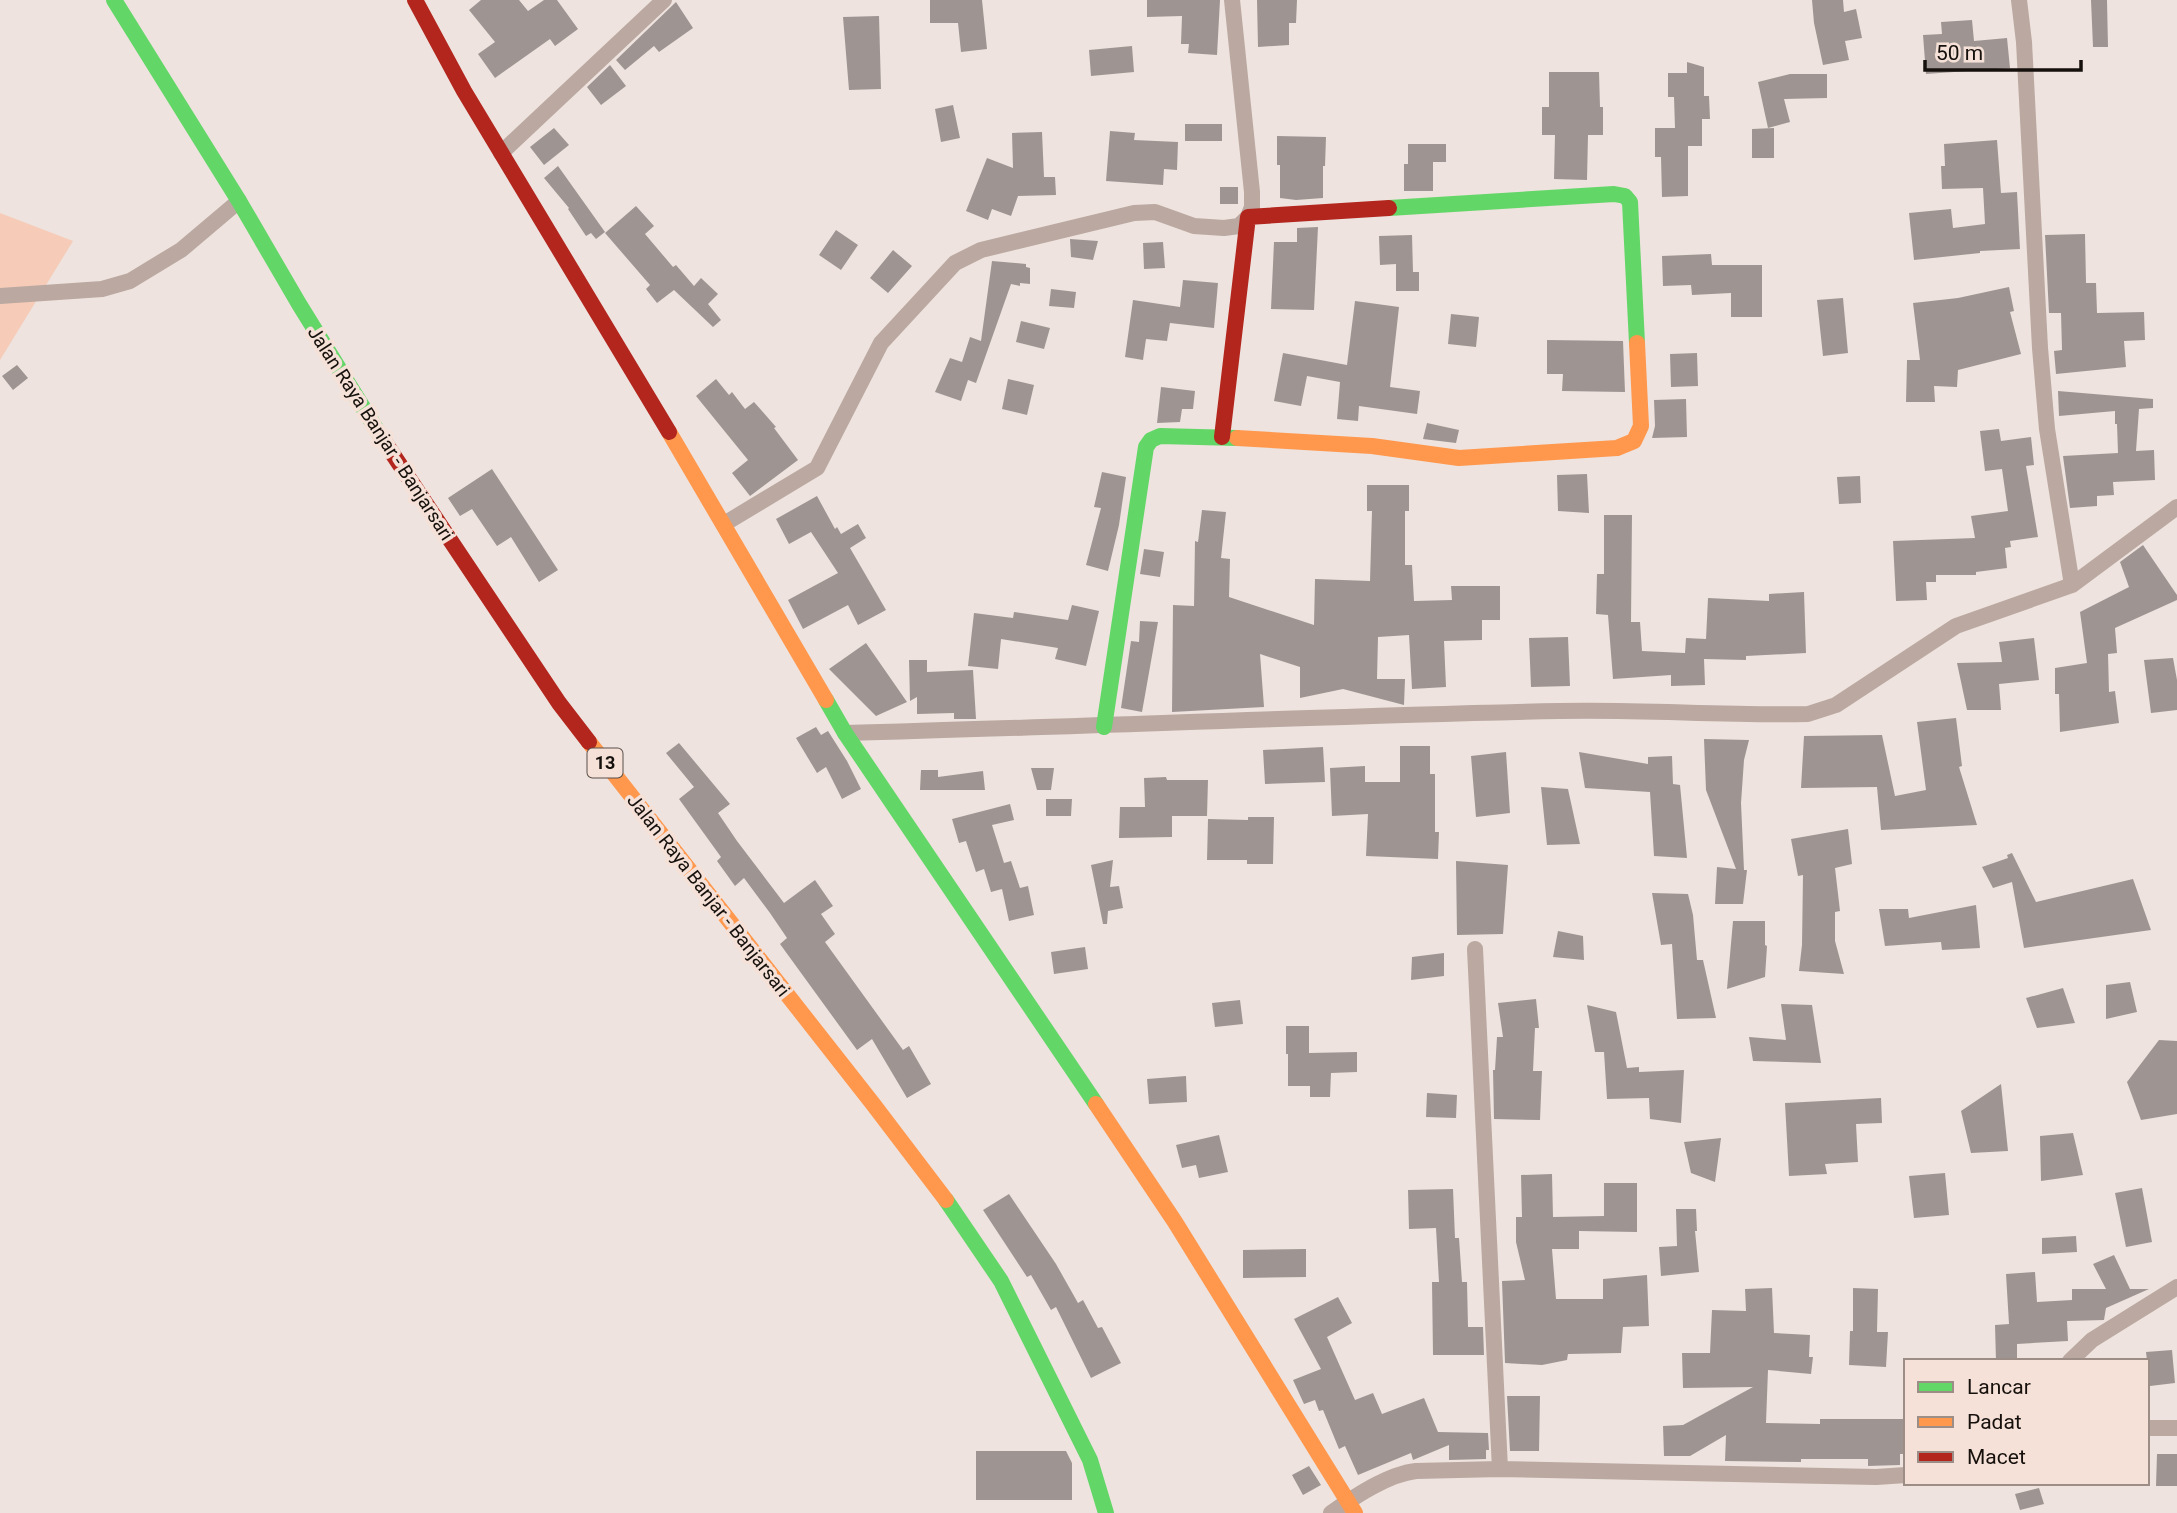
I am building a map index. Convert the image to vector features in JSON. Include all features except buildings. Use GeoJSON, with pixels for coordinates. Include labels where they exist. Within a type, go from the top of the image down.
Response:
{"type":"FeatureCollection","features":[{"type":"Feature","properties":{"kind":"main road","name":"Jalan Raya Banjar - Banjarsari"},"geometry":{"type":"LineString","coordinates":[[114,0],[239,201],[376,430],[559,703],[873,1104],[951,1207],[1001,1281],[1090,1460],[1106,1513]]}},
{"type":"Feature","properties":{"kind":"main road"},"geometry":{"type":"LineString","coordinates":[[415,0],[464,91],[845,733],[1175,1223],[1351,1507]]}},
{"type":"Feature","properties":{"kind":"main road"},"geometry":{"type":"LineString","coordinates":[[1104,727],[1146,446],[1151,439],[1160,436],[1222,437],[1372,446],[1459,458],[1617,448],[1639,436],[1641,426],[1630,202],[1625,196],[1614,194],[1248,217],[1222,437]]}},
{"type":"Feature","properties":{"kind":"street"},"geometry":{"type":"LineString","coordinates":[[501,153],[664,0]]}},
{"type":"Feature","properties":{"kind":"street"},"geometry":{"type":"LineString","coordinates":[[723,524],[817,468],[881,343],[955,262],[981,250],[1134,213],[1154,212],[1194,226],[1224,228],[1239,226],[1248,217],[1252,207],[1252,192],[1232,0]]}},
{"type":"Feature","properties":{"kind":"street"},"geometry":{"type":"LineString","coordinates":[[2019,0],[2024,42],[2047,429],[2072,585]]}},
{"type":"Feature","properties":{"kind":"street"},"geometry":{"type":"LineString","coordinates":[[0,296],[102,289],[130,281],[181,250],[239,201]]}},
{"type":"Feature","properties":{"kind":"street"},"geometry":{"type":"LineString","coordinates":[[845,733],[1104,727],[1335,716],[1563,710],[1808,714],[1836,705],[1956,626],[2072,585],[2177,507]]}},
{"type":"Feature","properties":{"kind":"street"},"geometry":{"type":"LineString","coordinates":[[1475,949],[1500,1469]]}},
{"type":"Feature","properties":{"kind":"street"},"geometry":{"type":"LineString","coordinates":[[2072,1359],[2092,1340],[2177,1287]]}},
{"type":"Feature","properties":{"kind":"street"},"geometry":{"type":"LineString","coordinates":[[2149,1428],[2177,1429]]}},
{"type":"Feature","properties":{"kind":"street"},"geometry":{"type":"LineString","coordinates":[[1331,1513],[1351,1507],[1404,1472],[1500,1469],[1876,1477],[1904,1475]]}},
{"type":"Feature","properties":{"kind":"shaded area"},"geometry":{"type":"Polygon","coordinates":[[[0,213],[73,241],[0,360],[0,213]]]}},
{"type":"Feature","properties":{"kind":"traffic: fast"},"geometry":{"type":"LineString","coordinates":[[114,0],[380,435]]}},
{"type":"Feature","properties":{"kind":"traffic: fast"},"geometry":{"type":"LineString","coordinates":[[1389,208],[1614,194],[1625,196],[1630,202],[1637,343]]}},
{"type":"Feature","properties":{"kind":"traffic: fast"},"geometry":{"type":"LineString","coordinates":[[1104,727],[1146,447],[1151,440],[1160,436],[1237,438]]}},
{"type":"Feature","properties":{"kind":"traffic: fast"},"geometry":{"type":"LineString","coordinates":[[826,700],[845,733],[1096,1104]]}},
{"type":"Feature","properties":{"kind":"traffic: fast"},"geometry":{"type":"LineString","coordinates":[[946,1200],[1001,1281],[1090,1460],[1106,1513]]}},
{"type":"Feature","properties":{"kind":"traffic: slow"},"geometry":{"type":"LineString","coordinates":[[1237,438],[1372,446],[1459,458],[1617,448],[1634,441],[1641,426],[1637,343]]}},
{"type":"Feature","properties":{"kind":"traffic: slow"},"geometry":{"type":"LineString","coordinates":[[669,432],[826,700]]}},
{"type":"Feature","properties":{"kind":"traffic: slow"},"geometry":{"type":"LineString","coordinates":[[589,742],[946,1200]]}},
{"type":"Feature","properties":{"kind":"traffic: slow"},"geometry":{"type":"LineString","coordinates":[[1096,1104],[1175,1222],[1355,1513]]}},
{"type":"Feature","properties":{"kind":"traffic: jam"},"geometry":{"type":"LineString","coordinates":[[415,0],[464,91],[669,432]]}},
{"type":"Feature","properties":{"kind":"traffic: jam"},"geometry":{"type":"LineString","coordinates":[[1222,437],[1248,217],[1389,208]]}},
{"type":"Feature","properties":{"kind":"traffic: jam"},"geometry":{"type":"LineString","coordinates":[[380,435],[559,703],[589,742]]}}]}
